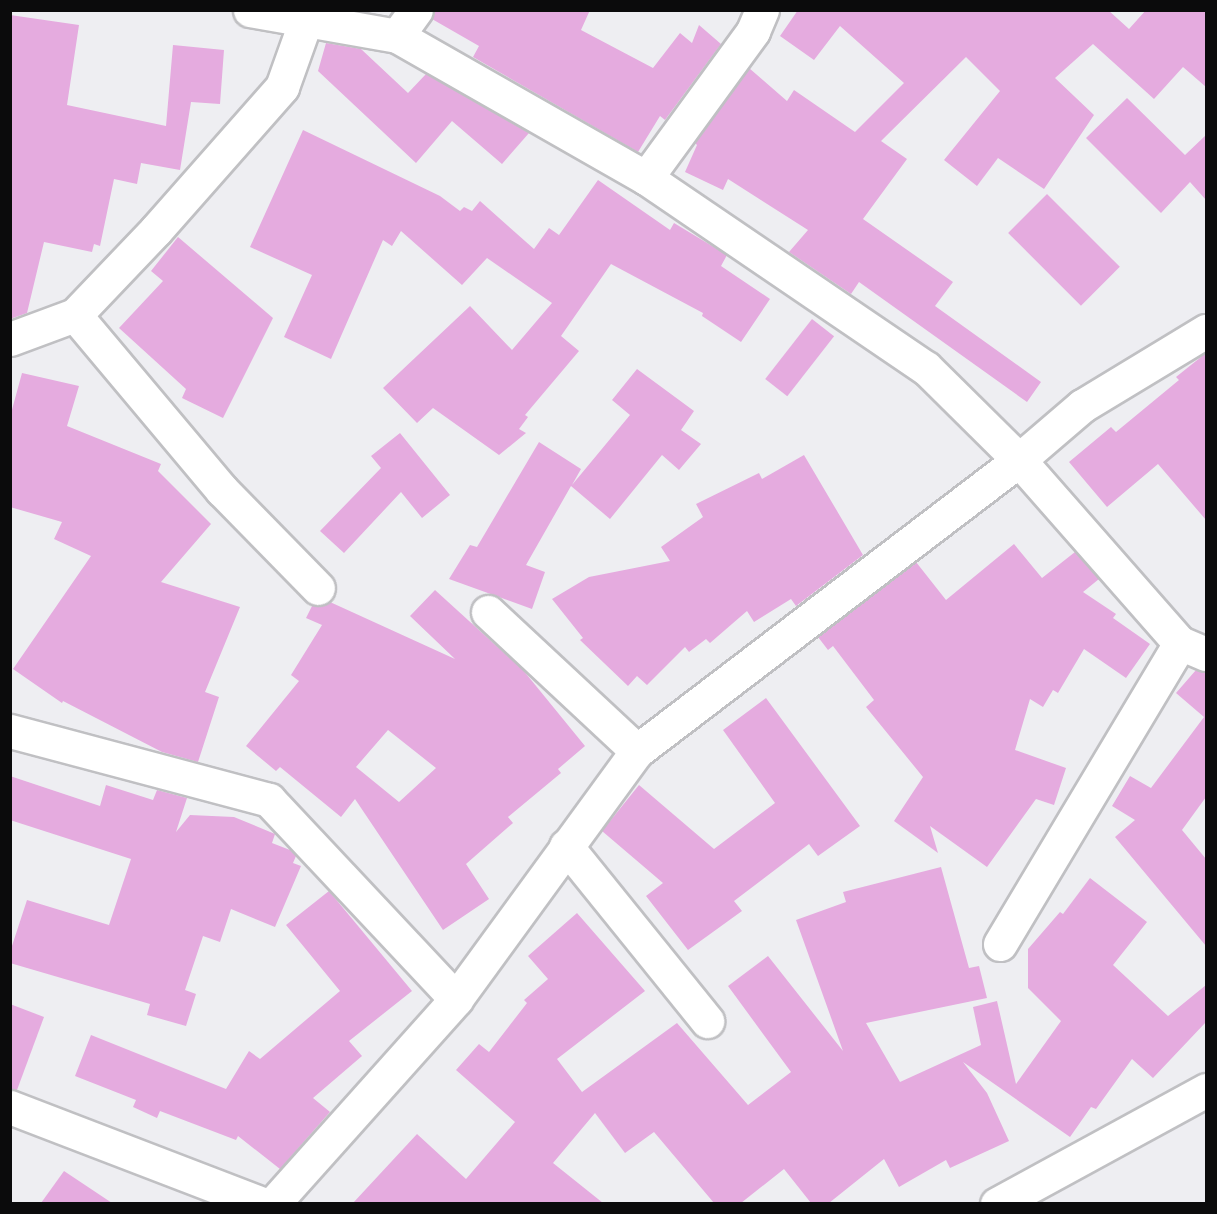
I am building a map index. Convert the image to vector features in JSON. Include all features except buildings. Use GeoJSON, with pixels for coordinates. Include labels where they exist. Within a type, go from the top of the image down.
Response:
{"type":"FeatureCollection","features":[{"type":"Feature","properties":{"kind":"street"},"geometry":{"type":"LineString","coordinates":[[250,10],[306,20],[407,23],[646,178],[926,368],[1019,460],[1193,648],[1000,944]]}},
{"type":"Feature","properties":{"kind":"street"},"geometry":{"type":"LineString","coordinates":[[646,178],[753,31],[762,10]]}},
{"type":"Feature","properties":{"kind":"street"},"geometry":{"type":"LineString","coordinates":[[10,339],[75,315],[156,230],[282,87],[306,20]]}},
{"type":"Feature","properties":{"kind":"street"},"geometry":{"type":"LineString","coordinates":[[75,315],[222,490],[318,588]]}},
{"type":"Feature","properties":{"kind":"street"},"geometry":{"type":"LineString","coordinates":[[273,1203],[456,999],[566,846],[638,751],[1019,460],[1082,406],[1206,332]]}},
{"type":"Feature","properties":{"kind":"street"},"geometry":{"type":"LineString","coordinates":[[488,612],[638,751]]}},
{"type":"Feature","properties":{"kind":"street"},"geometry":{"type":"LineString","coordinates":[[10,731],[269,800],[456,999]]}},
{"type":"Feature","properties":{"kind":"street"},"geometry":{"type":"LineString","coordinates":[[566,846],[707,1021]]}},
{"type":"Feature","properties":{"kind":"street"},"geometry":{"type":"LineString","coordinates":[[997,1203],[1206,1089]]}},
{"type":"Feature","properties":{"kind":"street"},"geometry":{"type":"LineString","coordinates":[[10,1107],[263,1203]]}}]}
